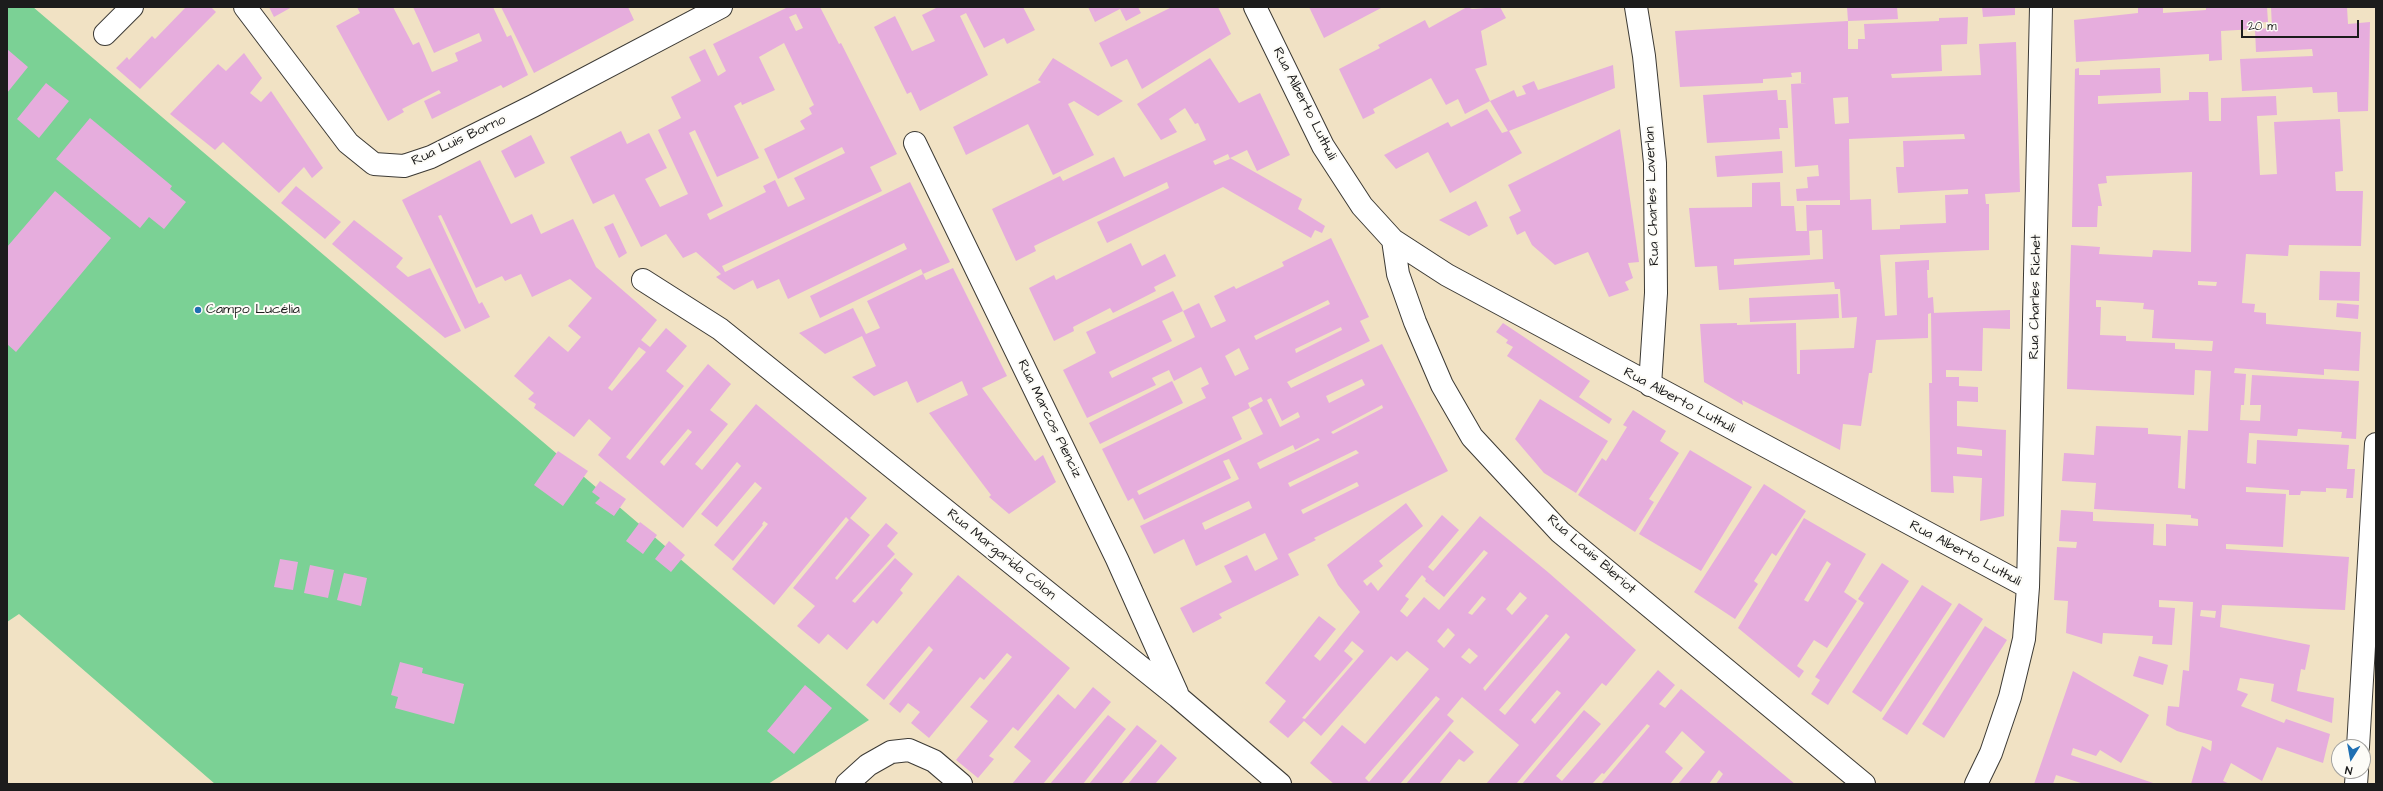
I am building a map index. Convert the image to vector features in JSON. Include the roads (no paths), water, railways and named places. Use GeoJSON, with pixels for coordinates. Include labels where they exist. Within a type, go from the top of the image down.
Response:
{"type":"FeatureCollection","features":[{"type":"Feature","properties":{"kind":"street"},"geometry":{"type":"LineString","coordinates":[[105,34],[132,7]]}},
{"type":"Feature","properties":{"kind":"street","name":"Rua Luis Borno"},"geometry":{"type":"LineString","coordinates":[[245,7],[348,143],[374,164],[404,166],[431,157],[533,106],[722,7]]}},
{"type":"Feature","properties":{"kind":"street","name":"Rua Alberto Luthuli"},"geometry":{"type":"LineString","coordinates":[[1255,7],[1323,146],[1362,206],[1393,240],[1446,275],[2028,587],[2024,639],[2010,697],[1991,753],[1976,784]]}},
{"type":"Feature","properties":{"kind":"street","name":"Rua Charles Laverlan"},"geometry":{"type":"LineString","coordinates":[[1636,7],[1644,56],[1655,163],[1656,293],[1650,385]]}},
{"type":"Feature","properties":{"kind":"street","name":"Rua Charles Richet"},"geometry":{"type":"LineString","coordinates":[[2028,587],[2041,7]]}},
{"type":"Feature","properties":{"kind":"street","name":"Rua Marcos Plenciz"},"geometry":{"type":"LineString","coordinates":[[915,144],[1113,552],[1178,697]]}},
{"type":"Feature","properties":{"kind":"street","name":"Rua Louis Bleriot"},"geometry":{"type":"LineString","coordinates":[[1393,240],[1398,274],[1415,322],[1442,384],[1472,437],[1560,532],[1864,784]]}},
{"type":"Feature","properties":{"kind":"street","name":"Rua Margarida Cólon"},"geometry":{"type":"LineString","coordinates":[[643,280],[720,329],[1178,697],[1280,784]]}},
{"type":"Feature","properties":{"kind":"street"},"geometry":{"type":"LineString","coordinates":[[2358,739],[2376,444]]}},
{"type":"Feature","properties":{"kind":"street"},"geometry":{"type":"LineString","coordinates":[[846,784],[868,765],[891,752],[909,750],[934,761],[960,784]]}},
{"type":"Feature","properties":{"kind":"place","name":"Campo Lucélia"},"geometry":{"type":"Point","coordinates":[198,310]}}]}
